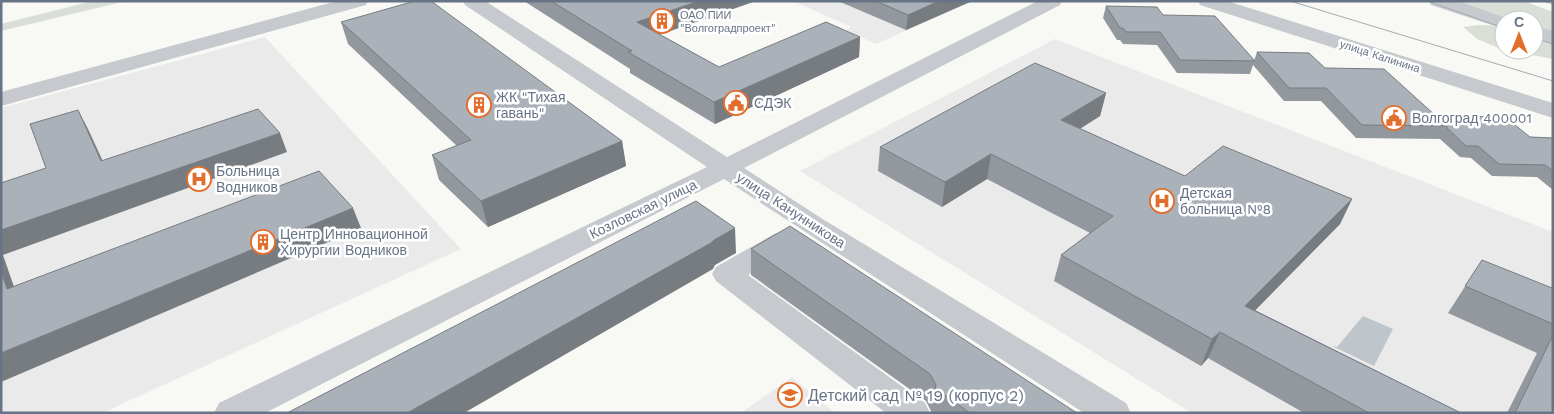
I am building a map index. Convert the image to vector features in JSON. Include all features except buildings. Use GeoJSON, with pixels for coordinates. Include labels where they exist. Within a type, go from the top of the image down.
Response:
{"type":"FeatureCollection","features":[{"type":"Feature","properties":{"kind":"street"},"geometry":{"type":"LineString","coordinates":[[1,99],[359,1]]}},
{"type":"Feature","properties":{"kind":"street","name":"улица Канунникова"},"geometry":{"type":"LineString","coordinates":[[472,1],[810,224],[1114,413]]}},
{"type":"Feature","properties":{"kind":"street","name":"Козловская улица"},"geometry":{"type":"LineString","coordinates":[[232,413],[725,168],[1053,1]]}},
{"type":"Feature","properties":{"kind":"street","name":"улица Калинина"},"geometry":{"type":"LineString","coordinates":[[1207,1],[1553,111]]}},
{"type":"Feature","properties":{"kind":"street"},"geometry":{"type":"LineString","coordinates":[[1438,1],[1494,20]]}},
{"type":"Feature","properties":{"kind":"street"},"geometry":{"type":"LineString","coordinates":[[810,224],[727,274],[912,413]]}},
{"type":"Feature","properties":{"kind":"shaded area"},"geometry":{"type":"Polygon","coordinates":[[[93,1],[126,1],[1,31],[1,24],[93,1]]]}},
{"type":"Feature","properties":{"kind":"shaded area"},"geometry":{"type":"Polygon","coordinates":[[[793,1],[973,1],[876,44],[846,30],[851,27],[793,1]]]}},
{"type":"Feature","properties":{"kind":"shaded area"},"geometry":{"type":"Polygon","coordinates":[[[1439,1],[1523,1],[1553,12],[1553,36],[1544,34],[1544,10],[1494,10],[1494,17],[1439,1]]]}},
{"type":"Feature","properties":{"kind":"shaded area"},"geometry":{"type":"Polygon","coordinates":[[[1494,26],[1494,46],[1477,39],[1463,27],[1494,26]]]}},
{"type":"Feature","properties":{"kind":"shaded area","name":"Больница Водников"},"geometry":{"type":"Polygon","coordinates":[[[265,37],[461,249],[102,413],[1,413],[1,108],[265,37]]]}},
{"type":"Feature","properties":{"kind":"shaded area"},"geometry":{"type":"Polygon","coordinates":[[[1544,38],[1553,41],[1553,59],[1544,57],[1544,38]]]}},
{"type":"Feature","properties":{"kind":"shaded area","name":"Детская больница №8"},"geometry":{"type":"Polygon","coordinates":[[[1055,39],[1553,232],[1553,413],[1192,413],[800,171],[1055,39]]]}},
{"type":"Feature","properties":{"kind":"shaded area"},"geometry":{"type":"Polygon","coordinates":[[[1363,316],[1393,329],[1374,366],[1332,346],[1337,347],[1363,316]]]}},
{"type":"Feature","properties":{"kind":"shaded area","name":"Детский сад № 19 (корпус 2)"},"geometry":{"type":"Polygon","coordinates":[[[792,377],[835,413],[741,413],[792,377]]]}},
{"type":"Feature","properties":{"kind":"tram line"},"geometry":{"type":"LineString","coordinates":[[1290,1],[1553,81]]}},
{"type":"Feature","properties":{"kind":"tram line"},"geometry":{"type":"LineString","coordinates":[[1427,1],[1494,24]]}},
{"type":"Feature","properties":{"kind":"tram line"},"geometry":{"type":"LineString","coordinates":[[1543,1],[1553,4]]}},
{"type":"Feature","properties":{"kind":"tram line"},"geometry":{"type":"LineString","coordinates":[[1544,41],[1553,44]]}},
{"type":"Feature","properties":{"kind":"place","name":"ОАО ПИИ \"Волгоградпроект\""},"geometry":{"type":"Point","coordinates":[662,21]}},
{"type":"Feature","properties":{"kind":"place","name":"СДЭК"},"geometry":{"type":"Point","coordinates":[736,103]}},
{"type":"Feature","properties":{"kind":"place","name":"ЖК \"Тихая гавань\""},"geometry":{"type":"Point","coordinates":[479,105]}},
{"type":"Feature","properties":{"kind":"place","name":"Волгоград 400001"},"geometry":{"type":"Point","coordinates":[1394,118]}},
{"type":"Feature","properties":{"kind":"place","name":"Больница Водников"},"geometry":{"type":"Point","coordinates":[199,179]}},
{"type":"Feature","properties":{"kind":"place","name":"Детская больница №8"},"geometry":{"type":"Point","coordinates":[1162,201]}},
{"type":"Feature","properties":{"kind":"place","name":"Центр Инновационной Хирургии Водников"},"geometry":{"type":"Point","coordinates":[263,242]}},
{"type":"Feature","properties":{"kind":"place","name":"Детский сад № 19 (корпус 2)"},"geometry":{"type":"Point","coordinates":[790,395]}}]}
